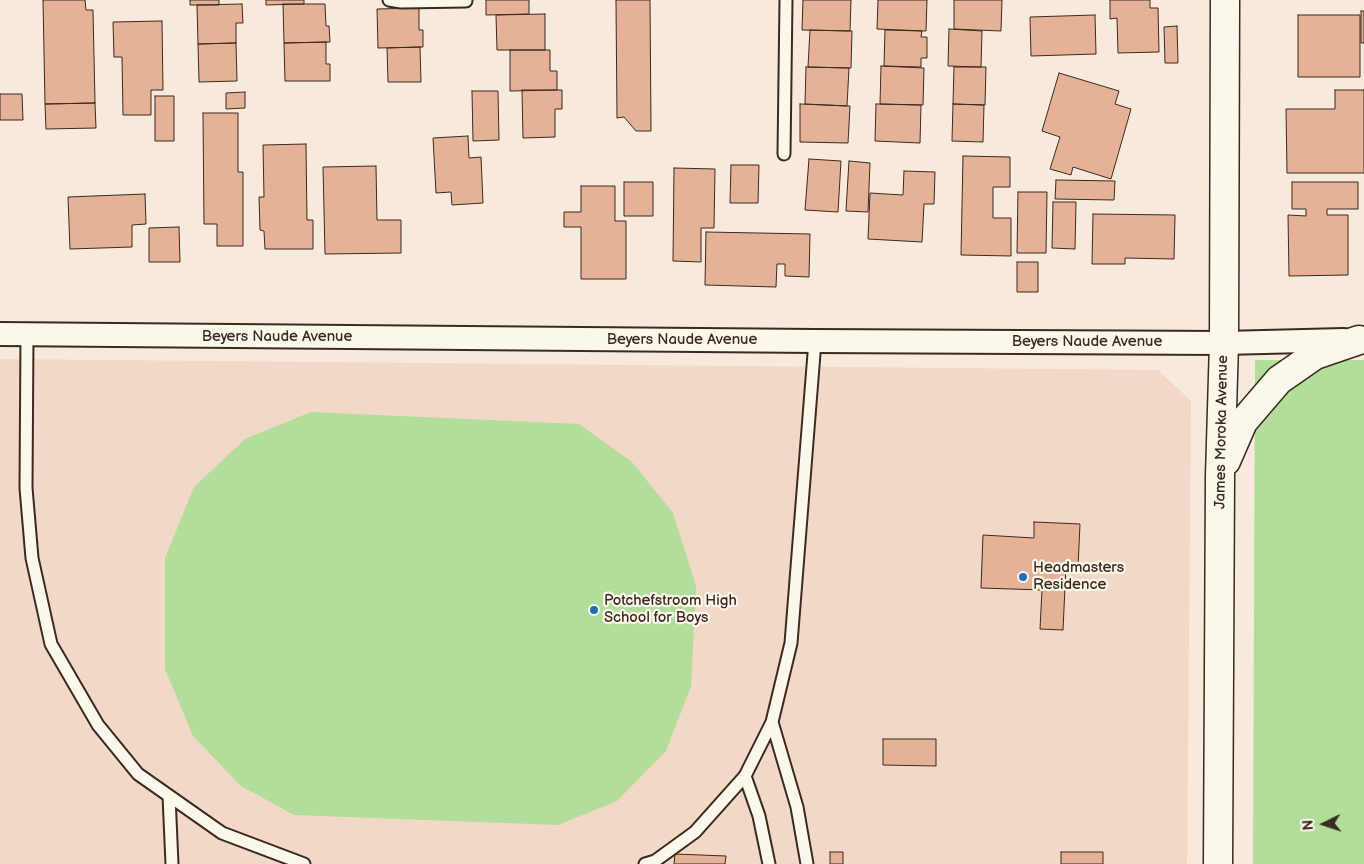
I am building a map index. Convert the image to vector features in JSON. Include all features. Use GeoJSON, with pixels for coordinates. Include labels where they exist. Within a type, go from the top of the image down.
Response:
{"type":"FeatureCollection","features":[{"type":"Feature","properties":{"kind":"street","name":"James Moroka Avenue"},"geometry":{"type":"LineString","coordinates":[[1218,864],[1220,476],[1224,342],[1225,0]]}},
{"type":"Feature","properties":{"kind":"street","name":"Beyers Naude Avenue"},"geometry":{"type":"LineString","coordinates":[[0,334],[815,341],[1224,342],[1362,340]]}},
{"type":"Feature","properties":{"kind":"street"},"geometry":{"type":"LineString","coordinates":[[1220,476],[1243,422],[1279,380],[1315,355],[1362,340]]}},
{"type":"Feature","properties":{"kind":"lane"},"geometry":{"type":"LineString","coordinates":[[389,0],[401,2],[466,1]]}},
{"type":"Feature","properties":{"kind":"lane"},"geometry":{"type":"LineString","coordinates":[[784,154],[786,0]]}},
{"type":"Feature","properties":{"kind":"lane"},"geometry":{"type":"LineString","coordinates":[[27,335],[27,498],[32,558],[52,644],[98,725],[138,774],[222,833],[304,864]]}},
{"type":"Feature","properties":{"kind":"lane"},"geometry":{"type":"LineString","coordinates":[[645,864],[655,861],[695,832],[745,776],[772,722],[791,643],[815,341]]}},
{"type":"Feature","properties":{"kind":"lane"},"geometry":{"type":"LineString","coordinates":[[772,722],[796,807],[807,864]]}},
{"type":"Feature","properties":{"kind":"lane"},"geometry":{"type":"LineString","coordinates":[[745,776],[759,816],[769,864]]}},
{"type":"Feature","properties":{"kind":"lane"},"geometry":{"type":"LineString","coordinates":[[169,796],[172,864]]}},
{"type":"Feature","properties":{"kind":"shaded area","name":"Potchefstroom High School for Boys"},"geometry":{"type":"Polygon","coordinates":[[[0,359],[1158,370],[1191,401],[1187,864],[0,864],[0,359]]]}},
{"type":"Feature","properties":{"kind":"green space"},"geometry":{"type":"Polygon","coordinates":[[[1255,360],[1364,360],[1364,864],[1253,864],[1255,360]]]}},
{"type":"Feature","properties":{"kind":"green space"},"geometry":{"type":"Polygon","coordinates":[[[311,412],[579,424],[632,462],[673,513],[696,586],[691,686],[666,751],[617,801],[558,825],[294,815],[241,786],[193,736],[165,669],[165,558],[194,487],[245,439],[311,412]]]}},
{"type":"Feature","properties":{"kind":"building"},"geometry":{"type":"Polygon","coordinates":[[[43,0],[85,0],[86,10],[93,10],[95,103],[45,104],[43,0]]]}},
{"type":"Feature","properties":{"kind":"building"},"geometry":{"type":"Polygon","coordinates":[[[190,0],[219,0],[219,5],[190,5],[190,0]]]}},
{"type":"Feature","properties":{"kind":"building"},"geometry":{"type":"Polygon","coordinates":[[[266,0],[304,0],[304,4],[266,5],[266,0]]]}},
{"type":"Feature","properties":{"kind":"building"},"geometry":{"type":"Polygon","coordinates":[[[486,0],[529,0],[529,14],[486,15],[486,0]]]}},
{"type":"Feature","properties":{"kind":"building"},"geometry":{"type":"Polygon","coordinates":[[[616,0],[650,0],[651,131],[636,131],[624,117],[617,118],[616,0]]]}},
{"type":"Feature","properties":{"kind":"building"},"geometry":{"type":"Polygon","coordinates":[[[803,0],[851,0],[850,31],[802,30],[803,0]]]}},
{"type":"Feature","properties":{"kind":"building"},"geometry":{"type":"Polygon","coordinates":[[[878,0],[927,0],[926,31],[877,29],[878,0]]]}},
{"type":"Feature","properties":{"kind":"building"},"geometry":{"type":"Polygon","coordinates":[[[954,0],[1002,0],[1001,31],[954,29],[954,0]]]}},
{"type":"Feature","properties":{"kind":"building"},"geometry":{"type":"Polygon","coordinates":[[[1110,0],[1150,0],[1150,8],[1158,8],[1159,52],[1118,53],[1117,18],[1110,19],[1110,0]]]}},
{"type":"Feature","properties":{"kind":"building"},"geometry":{"type":"Polygon","coordinates":[[[242,4],[243,23],[236,23],[236,43],[198,44],[197,5],[242,4]]]}},
{"type":"Feature","properties":{"kind":"building"},"geometry":{"type":"Polygon","coordinates":[[[283,4],[325,4],[326,26],[329,26],[330,42],[284,43],[283,4]]]}},
{"type":"Feature","properties":{"kind":"building"},"geometry":{"type":"Polygon","coordinates":[[[419,8],[419,30],[423,30],[423,47],[378,48],[377,9],[419,8]]]}},
{"type":"Feature","properties":{"kind":"building"},"geometry":{"type":"Polygon","coordinates":[[[1361,11],[1364,11],[1364,43],[1361,43],[1361,11]]]}},
{"type":"Feature","properties":{"kind":"building"},"geometry":{"type":"Polygon","coordinates":[[[545,14],[545,50],[497,50],[496,15],[545,14]]]}},
{"type":"Feature","properties":{"kind":"building"},"geometry":{"type":"Polygon","coordinates":[[[1095,15],[1096,54],[1031,56],[1030,17],[1095,15]]]}},
{"type":"Feature","properties":{"kind":"building"},"geometry":{"type":"Polygon","coordinates":[[[1298,15],[1360,15],[1360,77],[1298,77],[1298,15]]]}},
{"type":"Feature","properties":{"kind":"building"},"geometry":{"type":"Polygon","coordinates":[[[162,21],[163,90],[151,90],[151,115],[123,115],[122,57],[114,57],[113,22],[162,21]]]}},
{"type":"Feature","properties":{"kind":"building"},"geometry":{"type":"Polygon","coordinates":[[[1177,26],[1178,63],[1165,63],[1164,27],[1177,26]]]}},
{"type":"Feature","properties":{"kind":"building"},"geometry":{"type":"Polygon","coordinates":[[[949,29],[982,31],[981,67],[948,66],[949,29]]]}},
{"type":"Feature","properties":{"kind":"building"},"geometry":{"type":"Polygon","coordinates":[[[810,30],[852,31],[851,68],[808,67],[810,30]]]}},
{"type":"Feature","properties":{"kind":"building"},"geometry":{"type":"Polygon","coordinates":[[[885,30],[922,31],[921,37],[927,37],[927,58],[921,58],[921,67],[884,66],[885,30]]]}},
{"type":"Feature","properties":{"kind":"building"},"geometry":{"type":"Polygon","coordinates":[[[326,42],[326,64],[330,64],[330,81],[285,81],[284,43],[326,42]]]}},
{"type":"Feature","properties":{"kind":"building"},"geometry":{"type":"Polygon","coordinates":[[[236,43],[237,81],[199,82],[198,44],[236,43]]]}},
{"type":"Feature","properties":{"kind":"building"},"geometry":{"type":"Polygon","coordinates":[[[420,47],[421,82],[388,82],[387,48],[420,47]]]}},
{"type":"Feature","properties":{"kind":"building"},"geometry":{"type":"Polygon","coordinates":[[[510,50],[550,50],[550,71],[557,71],[557,90],[510,91],[510,50]]]}},
{"type":"Feature","properties":{"kind":"building"},"geometry":{"type":"Polygon","coordinates":[[[881,66],[924,68],[923,105],[880,104],[881,66]]]}},
{"type":"Feature","properties":{"kind":"building"},"geometry":{"type":"Polygon","coordinates":[[[806,67],[849,68],[847,106],[805,104],[806,67]]]}},
{"type":"Feature","properties":{"kind":"building"},"geometry":{"type":"Polygon","coordinates":[[[954,67],[986,67],[985,105],[953,104],[954,67]]]}},
{"type":"Feature","properties":{"kind":"building"},"geometry":{"type":"Polygon","coordinates":[[[1059,73],[1119,91],[1115,104],[1131,109],[1111,179],[1073,167],[1071,175],[1050,169],[1060,137],[1042,131],[1059,73]]]}},
{"type":"Feature","properties":{"kind":"building"},"geometry":{"type":"Polygon","coordinates":[[[522,90],[562,90],[562,109],[555,109],[555,137],[523,138],[522,90]]]}},
{"type":"Feature","properties":{"kind":"building"},"geometry":{"type":"Polygon","coordinates":[[[1335,90],[1364,90],[1364,173],[1287,173],[1286,109],[1335,109],[1335,90]]]}},
{"type":"Feature","properties":{"kind":"building"},"geometry":{"type":"Polygon","coordinates":[[[472,91],[498,91],[499,140],[473,141],[472,91]]]}},
{"type":"Feature","properties":{"kind":"building"},"geometry":{"type":"Polygon","coordinates":[[[245,92],[245,108],[226,109],[226,93],[245,92]]]}},
{"type":"Feature","properties":{"kind":"building"},"geometry":{"type":"Polygon","coordinates":[[[0,94],[22,94],[23,120],[0,120],[0,94]]]}},
{"type":"Feature","properties":{"kind":"building"},"geometry":{"type":"Polygon","coordinates":[[[155,96],[174,96],[174,141],[155,141],[155,96]]]}},
{"type":"Feature","properties":{"kind":"building"},"geometry":{"type":"Polygon","coordinates":[[[95,103],[96,128],[46,129],[45,104],[95,103]]]}},
{"type":"Feature","properties":{"kind":"building"},"geometry":{"type":"Polygon","coordinates":[[[800,104],[850,106],[848,143],[800,142],[800,104]]]}},
{"type":"Feature","properties":{"kind":"building"},"geometry":{"type":"Polygon","coordinates":[[[876,104],[921,105],[920,143],[875,141],[876,104]]]}},
{"type":"Feature","properties":{"kind":"building"},"geometry":{"type":"Polygon","coordinates":[[[953,104],[984,105],[983,142],[952,141],[953,104]]]}},
{"type":"Feature","properties":{"kind":"building"},"geometry":{"type":"Polygon","coordinates":[[[203,113],[238,113],[238,172],[243,172],[243,246],[217,246],[217,224],[204,224],[203,113]]]}},
{"type":"Feature","properties":{"kind":"building"},"geometry":{"type":"Polygon","coordinates":[[[468,136],[469,158],[481,157],[483,203],[452,205],[451,192],[436,193],[433,138],[468,136]]]}},
{"type":"Feature","properties":{"kind":"building"},"geometry":{"type":"Polygon","coordinates":[[[306,144],[307,220],[313,220],[313,249],[265,249],[264,231],[260,230],[259,197],[264,197],[263,145],[306,144]]]}},
{"type":"Feature","properties":{"kind":"building"},"geometry":{"type":"Polygon","coordinates":[[[963,156],[1010,157],[1010,187],[993,187],[993,218],[1011,218],[1011,256],[961,255],[963,156]]]}},
{"type":"Feature","properties":{"kind":"building"},"geometry":{"type":"Polygon","coordinates":[[[809,159],[841,161],[838,212],[805,210],[809,159]]]}},
{"type":"Feature","properties":{"kind":"building"},"geometry":{"type":"Polygon","coordinates":[[[849,161],[870,163],[868,212],[846,211],[849,161]]]}},
{"type":"Feature","properties":{"kind":"building"},"geometry":{"type":"Polygon","coordinates":[[[731,165],[759,165],[758,203],[730,203],[731,165]]]}},
{"type":"Feature","properties":{"kind":"building"},"geometry":{"type":"Polygon","coordinates":[[[376,166],[377,220],[401,220],[401,253],[325,254],[323,167],[376,166]]]}},
{"type":"Feature","properties":{"kind":"building"},"geometry":{"type":"Polygon","coordinates":[[[674,168],[715,169],[714,228],[701,228],[701,262],[673,261],[674,168]]]}},
{"type":"Feature","properties":{"kind":"building"},"geometry":{"type":"Polygon","coordinates":[[[904,171],[935,172],[934,204],[924,204],[922,242],[868,239],[870,193],[903,195],[904,171]]]}},
{"type":"Feature","properties":{"kind":"building"},"geometry":{"type":"Polygon","coordinates":[[[1056,180],[1115,181],[1114,200],[1055,199],[1056,180]]]}},
{"type":"Feature","properties":{"kind":"building"},"geometry":{"type":"Polygon","coordinates":[[[624,182],[653,182],[653,216],[624,216],[624,182]]]}},
{"type":"Feature","properties":{"kind":"building"},"geometry":{"type":"Polygon","coordinates":[[[1292,182],[1358,182],[1358,209],[1327,209],[1327,215],[1348,215],[1348,275],[1289,276],[1288,215],[1306,216],[1306,209],[1292,209],[1292,182]]]}},
{"type":"Feature","properties":{"kind":"building"},"geometry":{"type":"Polygon","coordinates":[[[581,186],[615,186],[615,221],[626,221],[626,279],[581,279],[581,227],[564,227],[564,212],[581,212],[581,186]]]}},
{"type":"Feature","properties":{"kind":"building"},"geometry":{"type":"Polygon","coordinates":[[[1018,192],[1047,192],[1046,253],[1017,253],[1018,192]]]}},
{"type":"Feature","properties":{"kind":"building"},"geometry":{"type":"Polygon","coordinates":[[[145,194],[146,224],[132,225],[132,247],[70,249],[68,197],[145,194]]]}},
{"type":"Feature","properties":{"kind":"building"},"geometry":{"type":"Polygon","coordinates":[[[1053,202],[1076,202],[1075,249],[1052,248],[1053,202]]]}},
{"type":"Feature","properties":{"kind":"building"},"geometry":{"type":"Polygon","coordinates":[[[1093,214],[1175,215],[1174,259],[1125,258],[1125,264],[1092,264],[1093,214]]]}},
{"type":"Feature","properties":{"kind":"building"},"geometry":{"type":"Polygon","coordinates":[[[179,227],[180,262],[149,262],[149,228],[179,227]]]}},
{"type":"Feature","properties":{"kind":"building"},"geometry":{"type":"Polygon","coordinates":[[[706,232],[810,234],[809,277],[785,276],[785,264],[777,264],[776,287],[705,285],[706,232]]]}},
{"type":"Feature","properties":{"kind":"building"},"geometry":{"type":"Polygon","coordinates":[[[1017,262],[1038,262],[1038,292],[1017,292],[1017,262]]]}},
{"type":"Feature","properties":{"kind":"building","name":"Headmasters Residence"},"geometry":{"type":"Polygon","coordinates":[[[1034,522],[1080,524],[1078,567],[1066,566],[1063,630],[1040,629],[1042,590],[981,588],[983,535],[1034,538],[1034,522]]]}},
{"type":"Feature","properties":{"kind":"building"},"geometry":{"type":"Polygon","coordinates":[[[883,739],[936,739],[936,766],[883,765],[883,739]]]}},
{"type":"Feature","properties":{"kind":"building"},"geometry":{"type":"Polygon","coordinates":[[[830,852],[843,852],[843,864],[830,864],[830,852]]]}},
{"type":"Feature","properties":{"kind":"building"},"geometry":{"type":"Polygon","coordinates":[[[1061,852],[1103,852],[1103,864],[1061,864],[1061,852]]]}},
{"type":"Feature","properties":{"kind":"building"},"geometry":{"type":"Polygon","coordinates":[[[675,854],[726,856],[725,864],[674,864],[675,854]]]}},
{"type":"Feature","properties":{"kind":"place","name":"Headmasters Residence"},"geometry":{"type":"Point","coordinates":[1023,577]}},
{"type":"Feature","properties":{"kind":"place","name":"Potchefstroom High School for Boys"},"geometry":{"type":"Point","coordinates":[594,610]}}]}
